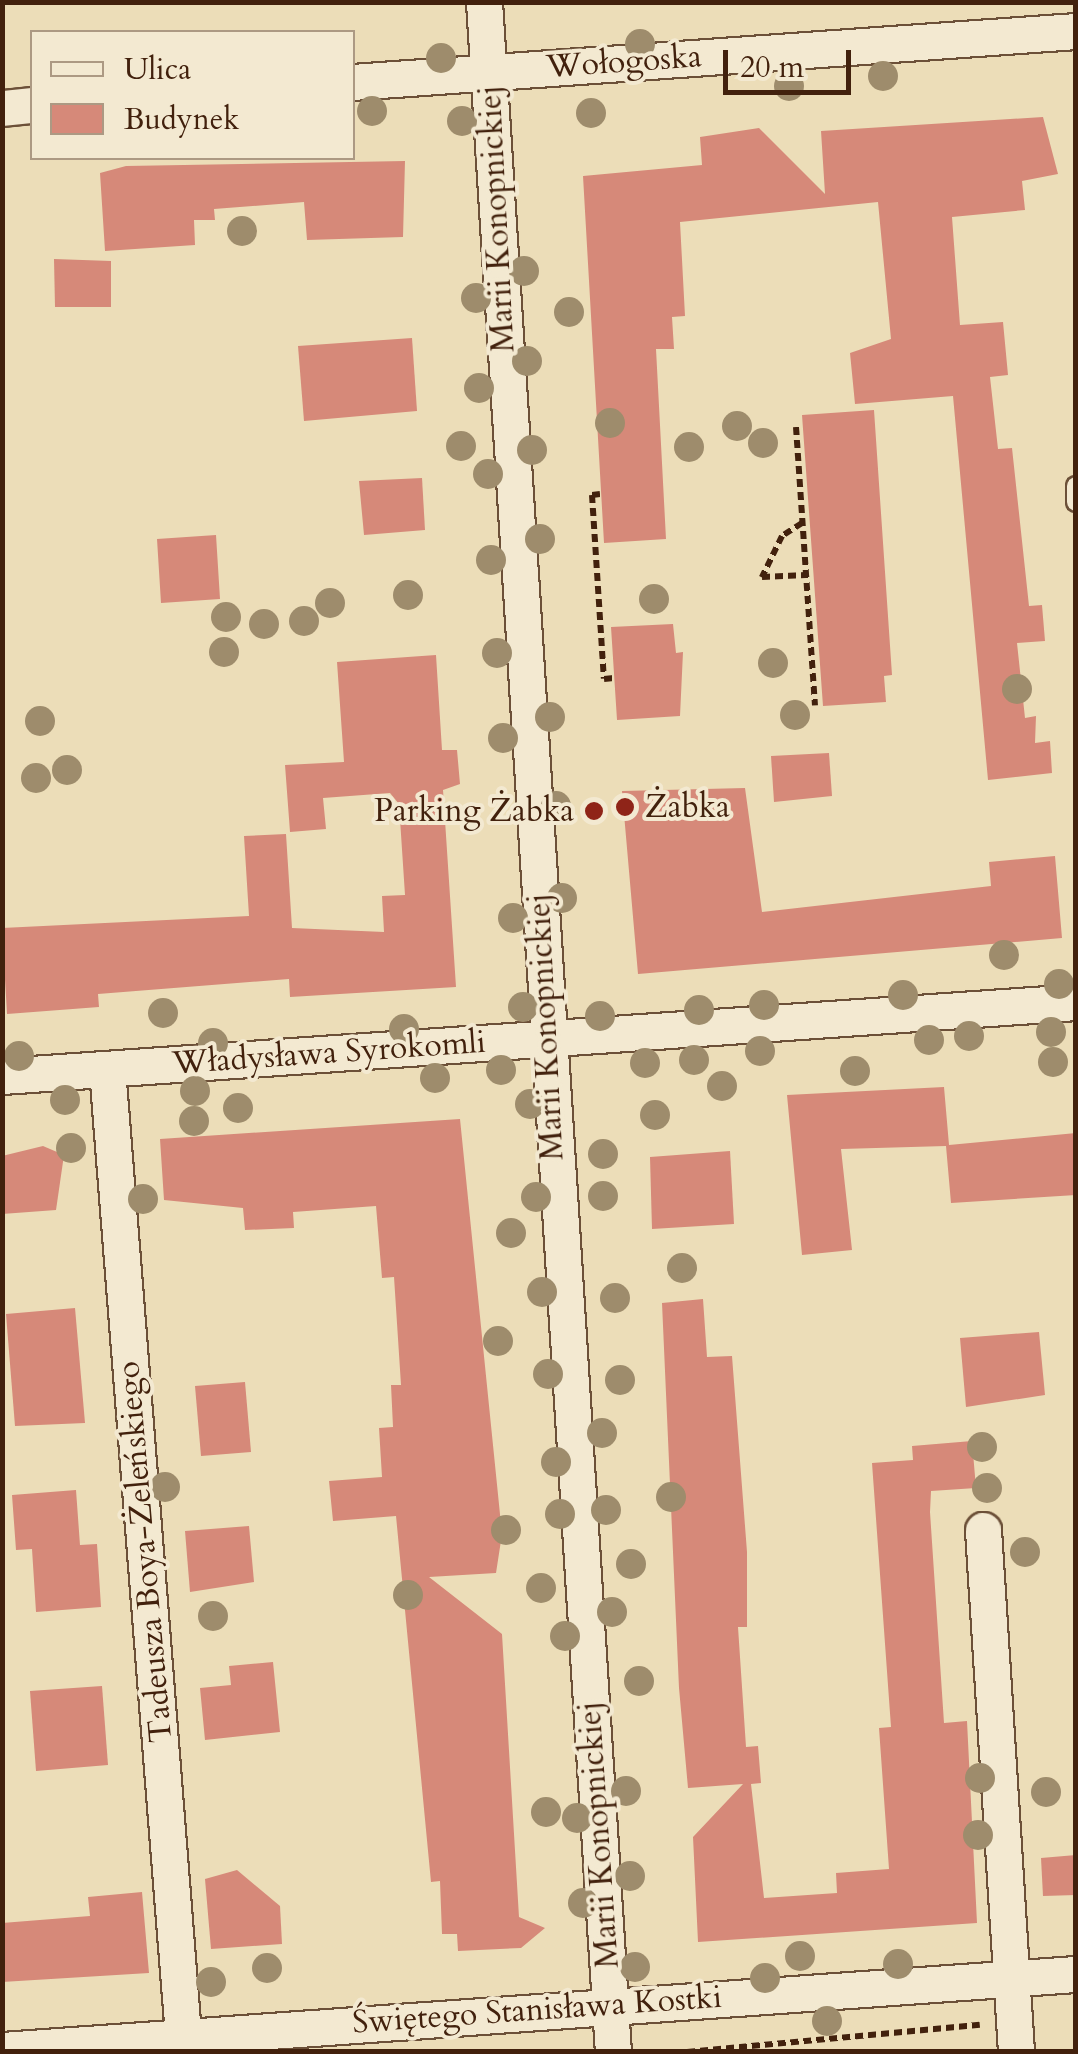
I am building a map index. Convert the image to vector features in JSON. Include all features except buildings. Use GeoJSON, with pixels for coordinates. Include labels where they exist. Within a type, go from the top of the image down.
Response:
{"type":"FeatureCollection","features":[{"type":"Feature","properties":{"kind":"street","name":"Marii Konopnickiej"},"geometry":{"type":"LineString","coordinates":[[484,2],[546,1039],[613,2052]]}},
{"type":"Feature","properties":{"kind":"street","name":"Wołogoska"},"geometry":{"type":"LineString","coordinates":[[355,82],[1076,31]]}},
{"type":"Feature","properties":{"kind":"street"},"geometry":{"type":"LineString","coordinates":[[2,108],[30,106]]}},
{"type":"Feature","properties":{"kind":"street","name":"Władysława Syrokomli"},"geometry":{"type":"LineString","coordinates":[[2,1076],[1076,1002]]}},
{"type":"Feature","properties":{"kind":"street","name":"Tadeusza Boya-Żeleńskiego"},"geometry":{"type":"LineString","coordinates":[[107,1069],[183,2035]]}},
{"type":"Feature","properties":{"kind":"street"},"geometry":{"type":"LineString","coordinates":[[983,1530],[1015,2037]]}},
{"type":"Feature","properties":{"kind":"street","name":"Świętego Stanisława Kostki"},"geometry":{"type":"LineString","coordinates":[[2,2050],[1076,1974]]}},
{"type":"Feature","properties":{"kind":"lane"},"geometry":{"type":"LineString","coordinates":[[1076,486],[1076,502]]}},
{"type":"Feature","properties":{"kind":"path"},"geometry":{"type":"LineString","coordinates":[[796,428],[815,705]]}},
{"type":"Feature","properties":{"kind":"path"},"geometry":{"type":"LineString","coordinates":[[600,494],[592,495],[604,679],[614,678]]}},
{"type":"Feature","properties":{"kind":"path"},"geometry":{"type":"LineString","coordinates":[[802,522],[782,536],[762,577],[806,575]]}},
{"type":"Feature","properties":{"kind":"path"},"geometry":{"type":"LineString","coordinates":[[687,2052],[1015,2037]]}},
{"type":"Feature","properties":{"kind":"place","name":"Żabka"},"geometry":{"type":"Point","coordinates":[625,807]}},
{"type":"Feature","properties":{"kind":"place","name":"Parking Żabka"},"geometry":{"type":"Point","coordinates":[594,811]}}]}
